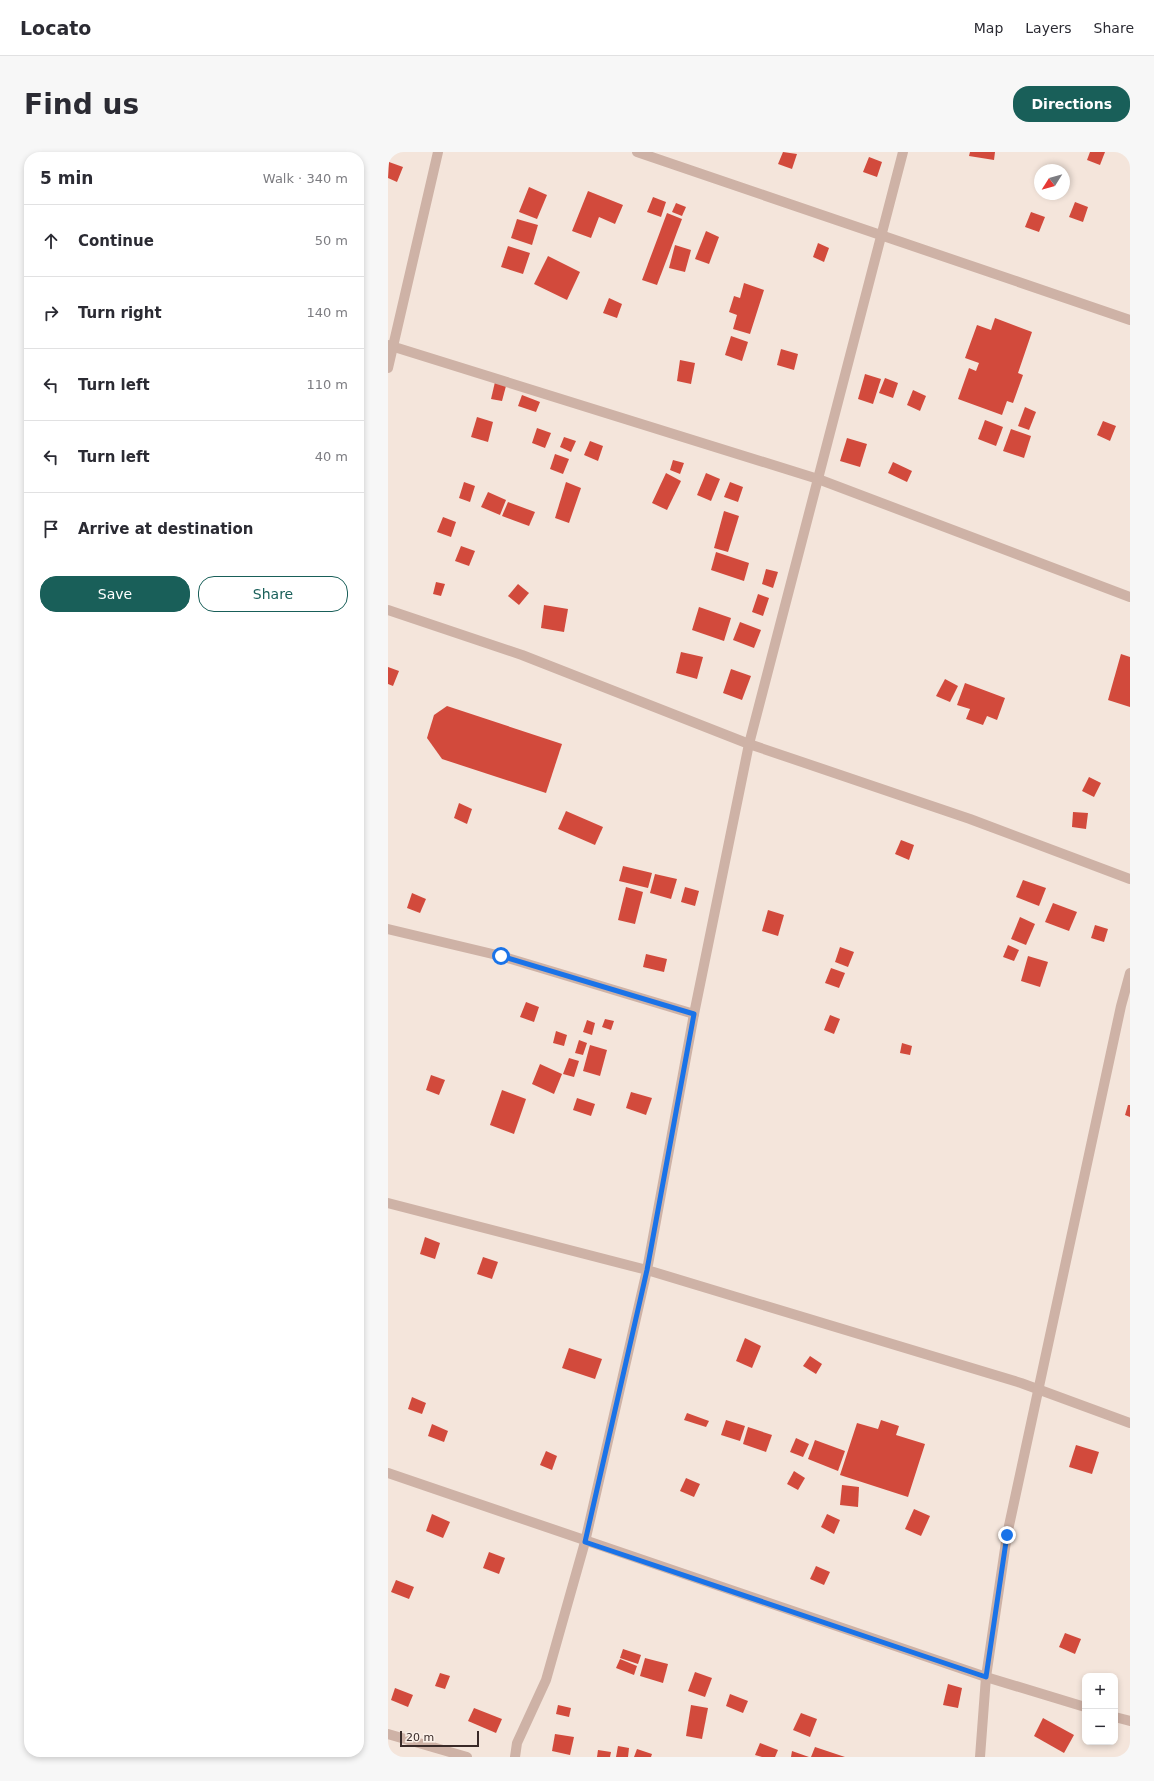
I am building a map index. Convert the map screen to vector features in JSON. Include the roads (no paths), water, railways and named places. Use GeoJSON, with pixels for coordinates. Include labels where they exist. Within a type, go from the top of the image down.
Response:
{"type":"FeatureCollection","features":[{"type":"Feature","properties":{"kind":"street"},"geometry":{"type":"LineString","coordinates":[[388,368],[391,346],[438,152]]}},
{"type":"Feature","properties":{"kind":"street"},"geometry":{"type":"LineString","coordinates":[[637,152],[1130,320]]}},
{"type":"Feature","properties":{"kind":"street"},"geometry":{"type":"LineString","coordinates":[[515,1757],[517,1743],[546,1680],[585,1542],[647,1270],[694,1014],[749,744],[903,152]]}},
{"type":"Feature","properties":{"kind":"street"},"geometry":{"type":"LineString","coordinates":[[391,346],[818,480],[1130,597]]}},
{"type":"Feature","properties":{"kind":"street"},"geometry":{"type":"LineString","coordinates":[[388,610],[522,655],[749,744],[970,819],[1130,879]]}},
{"type":"Feature","properties":{"kind":"street"},"geometry":{"type":"LineString","coordinates":[[388,929],[501,956],[694,1014]]}},
{"type":"Feature","properties":{"kind":"street"},"geometry":{"type":"LineString","coordinates":[[980,1757],[986,1677],[1007,1535],[1121,1006],[1130,973]]}},
{"type":"Feature","properties":{"kind":"street"},"geometry":{"type":"LineString","coordinates":[[388,1203],[647,1270],[1021,1383],[1130,1423]]}},
{"type":"Feature","properties":{"kind":"street"},"geometry":{"type":"LineString","coordinates":[[388,1473],[585,1542],[986,1677],[1082,1706]]}},
{"type":"Feature","properties":{"kind":"street"},"geometry":{"type":"LineString","coordinates":[[1118,1718],[1130,1721]]}},
{"type":"Feature","properties":{"kind":"street"},"geometry":{"type":"LineString","coordinates":[[388,1734],[467,1757]]}}]}
